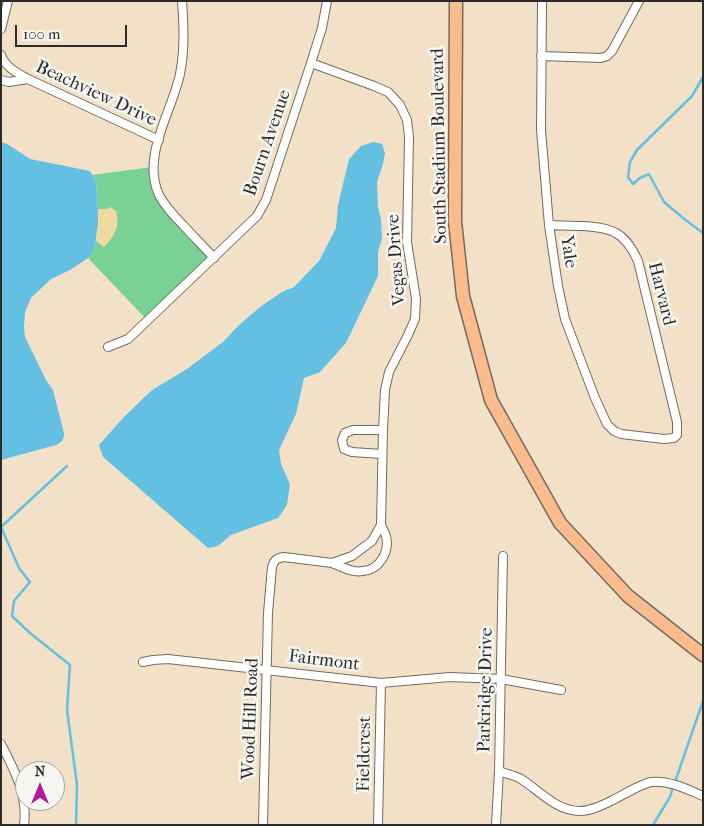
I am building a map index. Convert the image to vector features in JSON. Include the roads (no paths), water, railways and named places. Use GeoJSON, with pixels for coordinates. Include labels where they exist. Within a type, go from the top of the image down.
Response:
{"type":"FeatureCollection","features":[{"type":"Feature","properties":{"kind":"main road","name":"South Stadium Boulevard"},"geometry":{"type":"LineString","coordinates":[[456,1],[454,221],[463,296],[492,400],[560,523],[628,596],[703,655]]}},
{"type":"Feature","properties":{"kind":"street"},"geometry":{"type":"LineString","coordinates":[[2,24],[8,1]]}},
{"type":"Feature","properties":{"kind":"street"},"geometry":{"type":"LineString","coordinates":[[182,1],[183,56],[180,76],[155,150],[154,182],[168,209],[214,258]]}},
{"type":"Feature","properties":{"kind":"street","name":"Bourn Avenue"},"geometry":{"type":"LineString","coordinates":[[108,347],[128,339],[257,216],[266,200],[311,63],[322,28],[327,1]]}},
{"type":"Feature","properties":{"kind":"street","name":"Yale"},"geometry":{"type":"LineString","coordinates":[[542,1],[541,130],[549,225],[558,286],[566,319],[595,398],[607,424],[621,434],[664,440],[674,438],[677,435]]}},
{"type":"Feature","properties":{"kind":"street"},"geometry":{"type":"LineString","coordinates":[[541,56],[600,58],[607,56],[612,51],[639,1]]}},
{"type":"Feature","properties":{"kind":"street","name":"Beachview Drive"},"geometry":{"type":"LineString","coordinates":[[1,55],[3,61],[14,72],[28,80],[159,140]]}},
{"type":"Feature","properties":{"kind":"street","name":"Vegas Drive"},"geometry":{"type":"LineString","coordinates":[[311,63],[388,92],[400,105],[406,120],[409,137],[407,242],[416,299],[415,319],[389,372],[386,390],[382,454],[381,525],[386,537],[387,547],[384,557],[371,570],[361,572],[348,570],[332,562]]}},
{"type":"Feature","properties":{"kind":"street"},"geometry":{"type":"LineString","coordinates":[[1,80],[9,82],[28,80]]}},
{"type":"Feature","properties":{"kind":"street","name":"Harvard"},"geometry":{"type":"LineString","coordinates":[[549,225],[607,229],[616,233],[632,249],[638,261],[678,422],[677,435]]}},
{"type":"Feature","properties":{"kind":"street"},"geometry":{"type":"LineString","coordinates":[[382,454],[352,452],[344,449],[342,440],[345,433],[353,430],[383,430]]}},
{"type":"Feature","properties":{"kind":"street"},"geometry":{"type":"LineString","coordinates":[[332,562],[352,556],[372,541],[381,525]]}},
{"type":"Feature","properties":{"kind":"street","name":"Parkridge Drive"},"geometry":{"type":"LineString","coordinates":[[496,825],[499,771],[503,556]]}},
{"type":"Feature","properties":{"kind":"street","name":"Wood Hill Road"},"geometry":{"type":"LineString","coordinates":[[263,825],[268,613],[272,567],[278,558],[284,557],[332,562]]}},
{"type":"Feature","properties":{"kind":"street","name":"Fairmont"},"geometry":{"type":"LineString","coordinates":[[143,662],[168,659],[381,683],[450,677],[501,679],[561,690]]}},
{"type":"Feature","properties":{"kind":"street","name":"Fieldcrest"},"geometry":{"type":"LineString","coordinates":[[378,825],[381,683]]}},
{"type":"Feature","properties":{"kind":"street"},"geometry":{"type":"LineString","coordinates":[[1,744],[18,778],[23,798],[24,825]]}},
{"type":"Feature","properties":{"kind":"street"},"geometry":{"type":"LineString","coordinates":[[499,771],[518,777],[555,804],[569,810],[583,812],[602,806],[650,782],[671,784],[703,796]]}},
{"type":"Feature","properties":{"kind":"water"},"geometry":{"type":"Polygon","coordinates":[[[1,142],[30,159],[90,171],[96,182],[98,224],[94,250],[88,258],[70,270],[51,279],[31,298],[25,312],[25,337],[46,380],[53,390],[64,433],[63,439],[56,445],[1,460],[1,142]]]}},
{"type":"Feature","properties":{"kind":"water"},"geometry":{"type":"Polygon","coordinates":[[[373,142],[382,144],[385,153],[377,182],[382,239],[378,252],[378,276],[346,343],[320,372],[304,378],[296,414],[279,450],[281,464],[290,484],[287,505],[278,518],[231,535],[218,546],[208,548],[103,457],[99,445],[152,390],[187,369],[223,342],[260,307],[282,292],[294,287],[319,261],[336,228],[338,205],[349,159],[361,146],[373,142]]]}},
{"type":"Feature","properties":{"kind":"waterway"},"geometry":{"type":"LineString","coordinates":[[703,77],[692,96],[637,150],[630,162],[628,177],[633,184],[649,174],[664,202],[703,233]]}},
{"type":"Feature","properties":{"kind":"waterway"},"geometry":{"type":"LineString","coordinates":[[1,527],[67,466]]}},
{"type":"Feature","properties":{"kind":"waterway"},"geometry":{"type":"LineString","coordinates":[[1,527],[19,568],[30,582],[14,601],[12,616],[70,665],[67,710],[77,785],[76,825]]}},
{"type":"Feature","properties":{"kind":"waterway"},"geometry":{"type":"LineString","coordinates":[[676,779],[703,701]]}},
{"type":"Feature","properties":{"kind":"waterway"},"geometry":{"type":"LineString","coordinates":[[653,825],[670,797],[672,790]]}}]}
